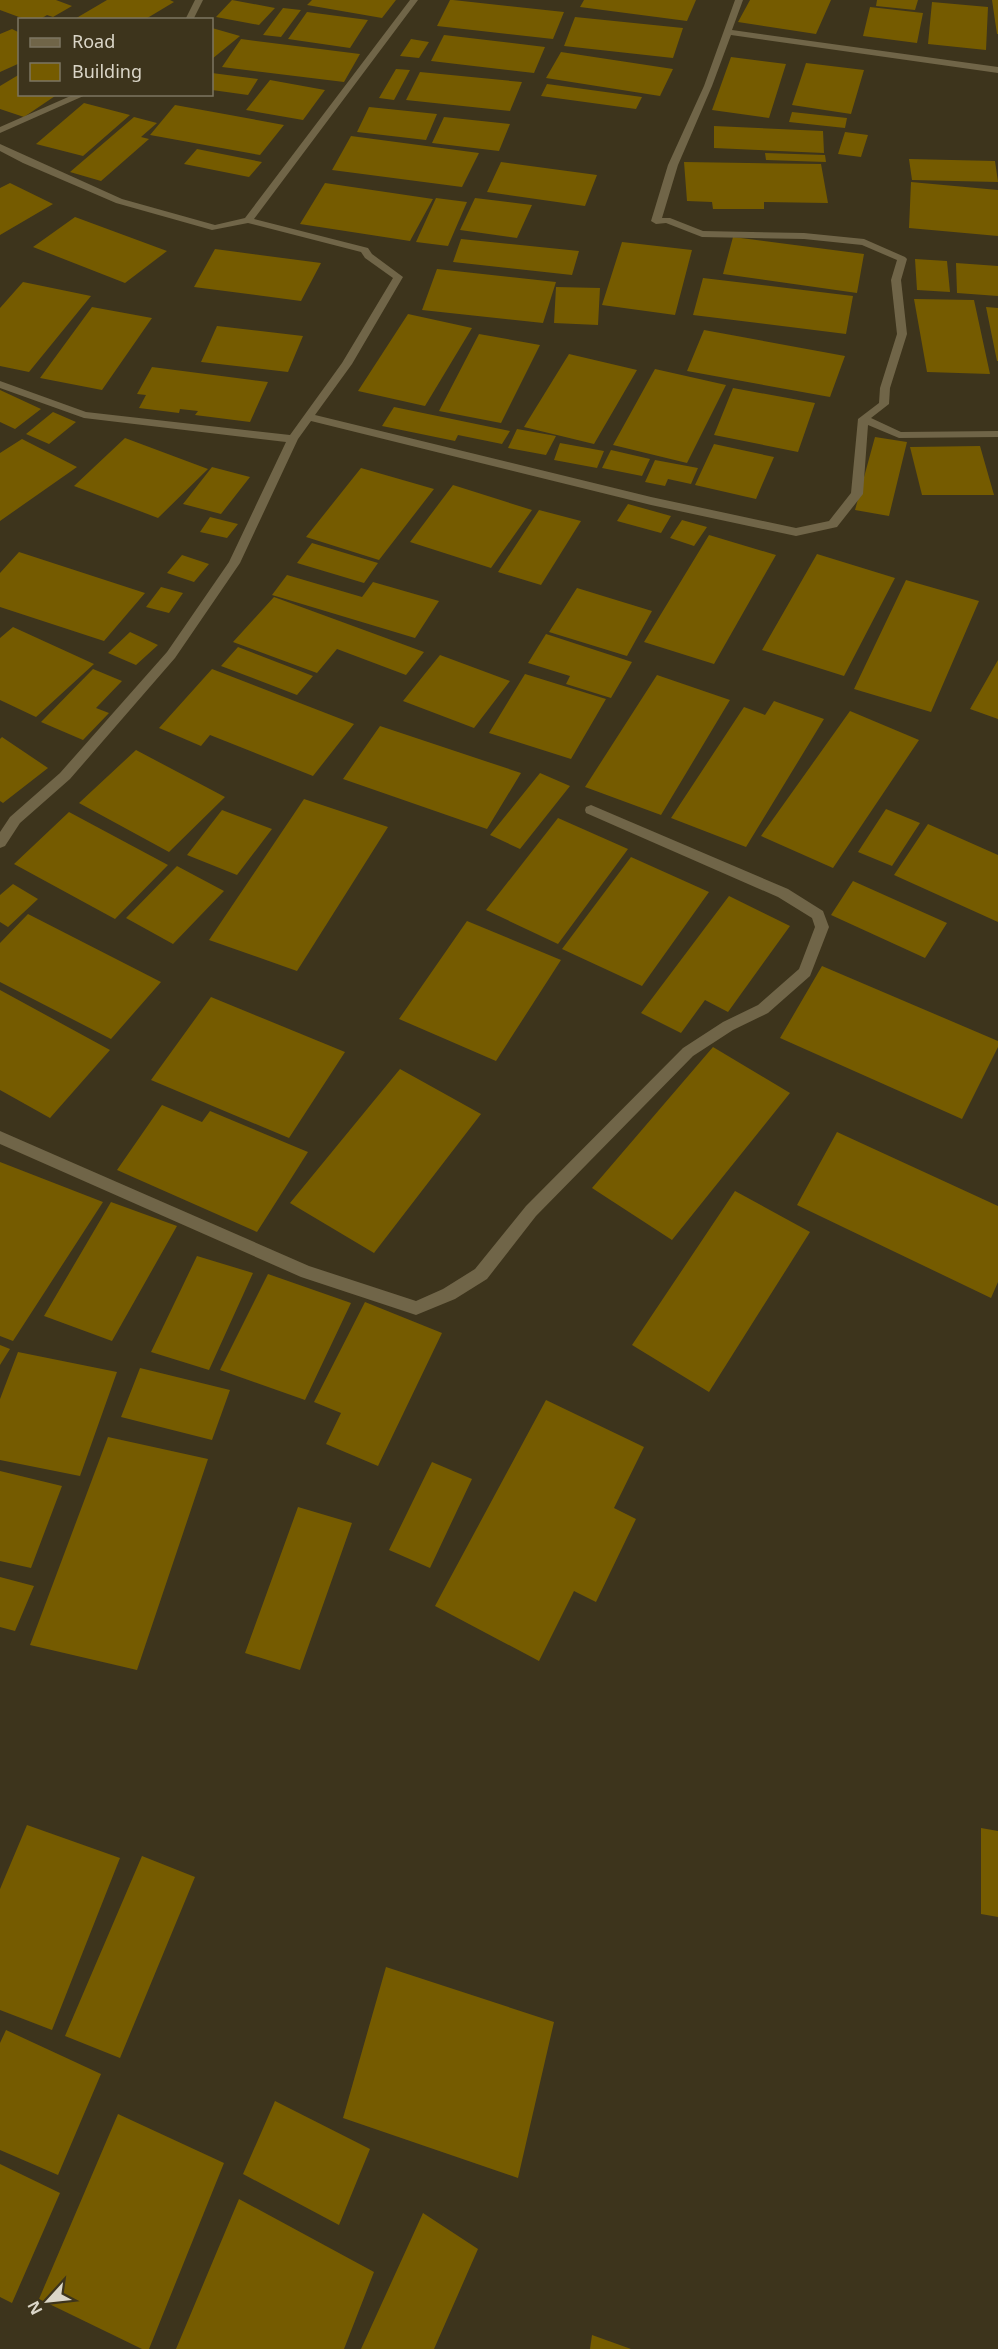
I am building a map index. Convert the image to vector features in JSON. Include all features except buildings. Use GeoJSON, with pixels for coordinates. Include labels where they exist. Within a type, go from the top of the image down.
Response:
{"type":"FeatureCollection","features":[{"type":"Feature","properties":{"kind":"street"},"geometry":{"type":"LineString","coordinates":[[190,18],[199,0]]}},
{"type":"Feature","properties":{"kind":"street"},"geometry":{"type":"LineString","coordinates":[[248,220],[414,0]]}},
{"type":"Feature","properties":{"kind":"street"},"geometry":{"type":"LineString","coordinates":[[309,417],[651,501],[796,532],[833,524],[856,494],[863,419],[884,404],[885,388],[902,333],[896,280],[902,259],[864,242],[804,236],[702,234],[667,220],[656,221],[673,165],[708,86],[739,0]]}},
{"type":"Feature","properties":{"kind":"street"},"geometry":{"type":"LineString","coordinates":[[727,32],[998,70]]}},
{"type":"Feature","properties":{"kind":"street"},"geometry":{"type":"LineString","coordinates":[[0,130],[79,96]]}},
{"type":"Feature","properties":{"kind":"street"},"geometry":{"type":"LineString","coordinates":[[0,147],[26,161],[119,201],[215,228],[248,220],[365,250],[368,256],[398,277],[347,364],[293,439],[234,562],[171,655],[65,776],[15,820],[0,843]]}},
{"type":"Feature","properties":{"kind":"street"},"geometry":{"type":"LineString","coordinates":[[0,384],[84,415],[293,439]]}},
{"type":"Feature","properties":{"kind":"street"},"geometry":{"type":"LineString","coordinates":[[863,419],[899,435],[998,434]]}},
{"type":"Feature","properties":{"kind":"street"},"geometry":{"type":"LineString","coordinates":[[0,1137],[306,1272],[416,1308],[449,1294],[481,1274],[531,1211],[688,1052],[728,1026],[763,1009],[805,972],[822,927],[818,915],[783,893],[591,810]]}}]}
